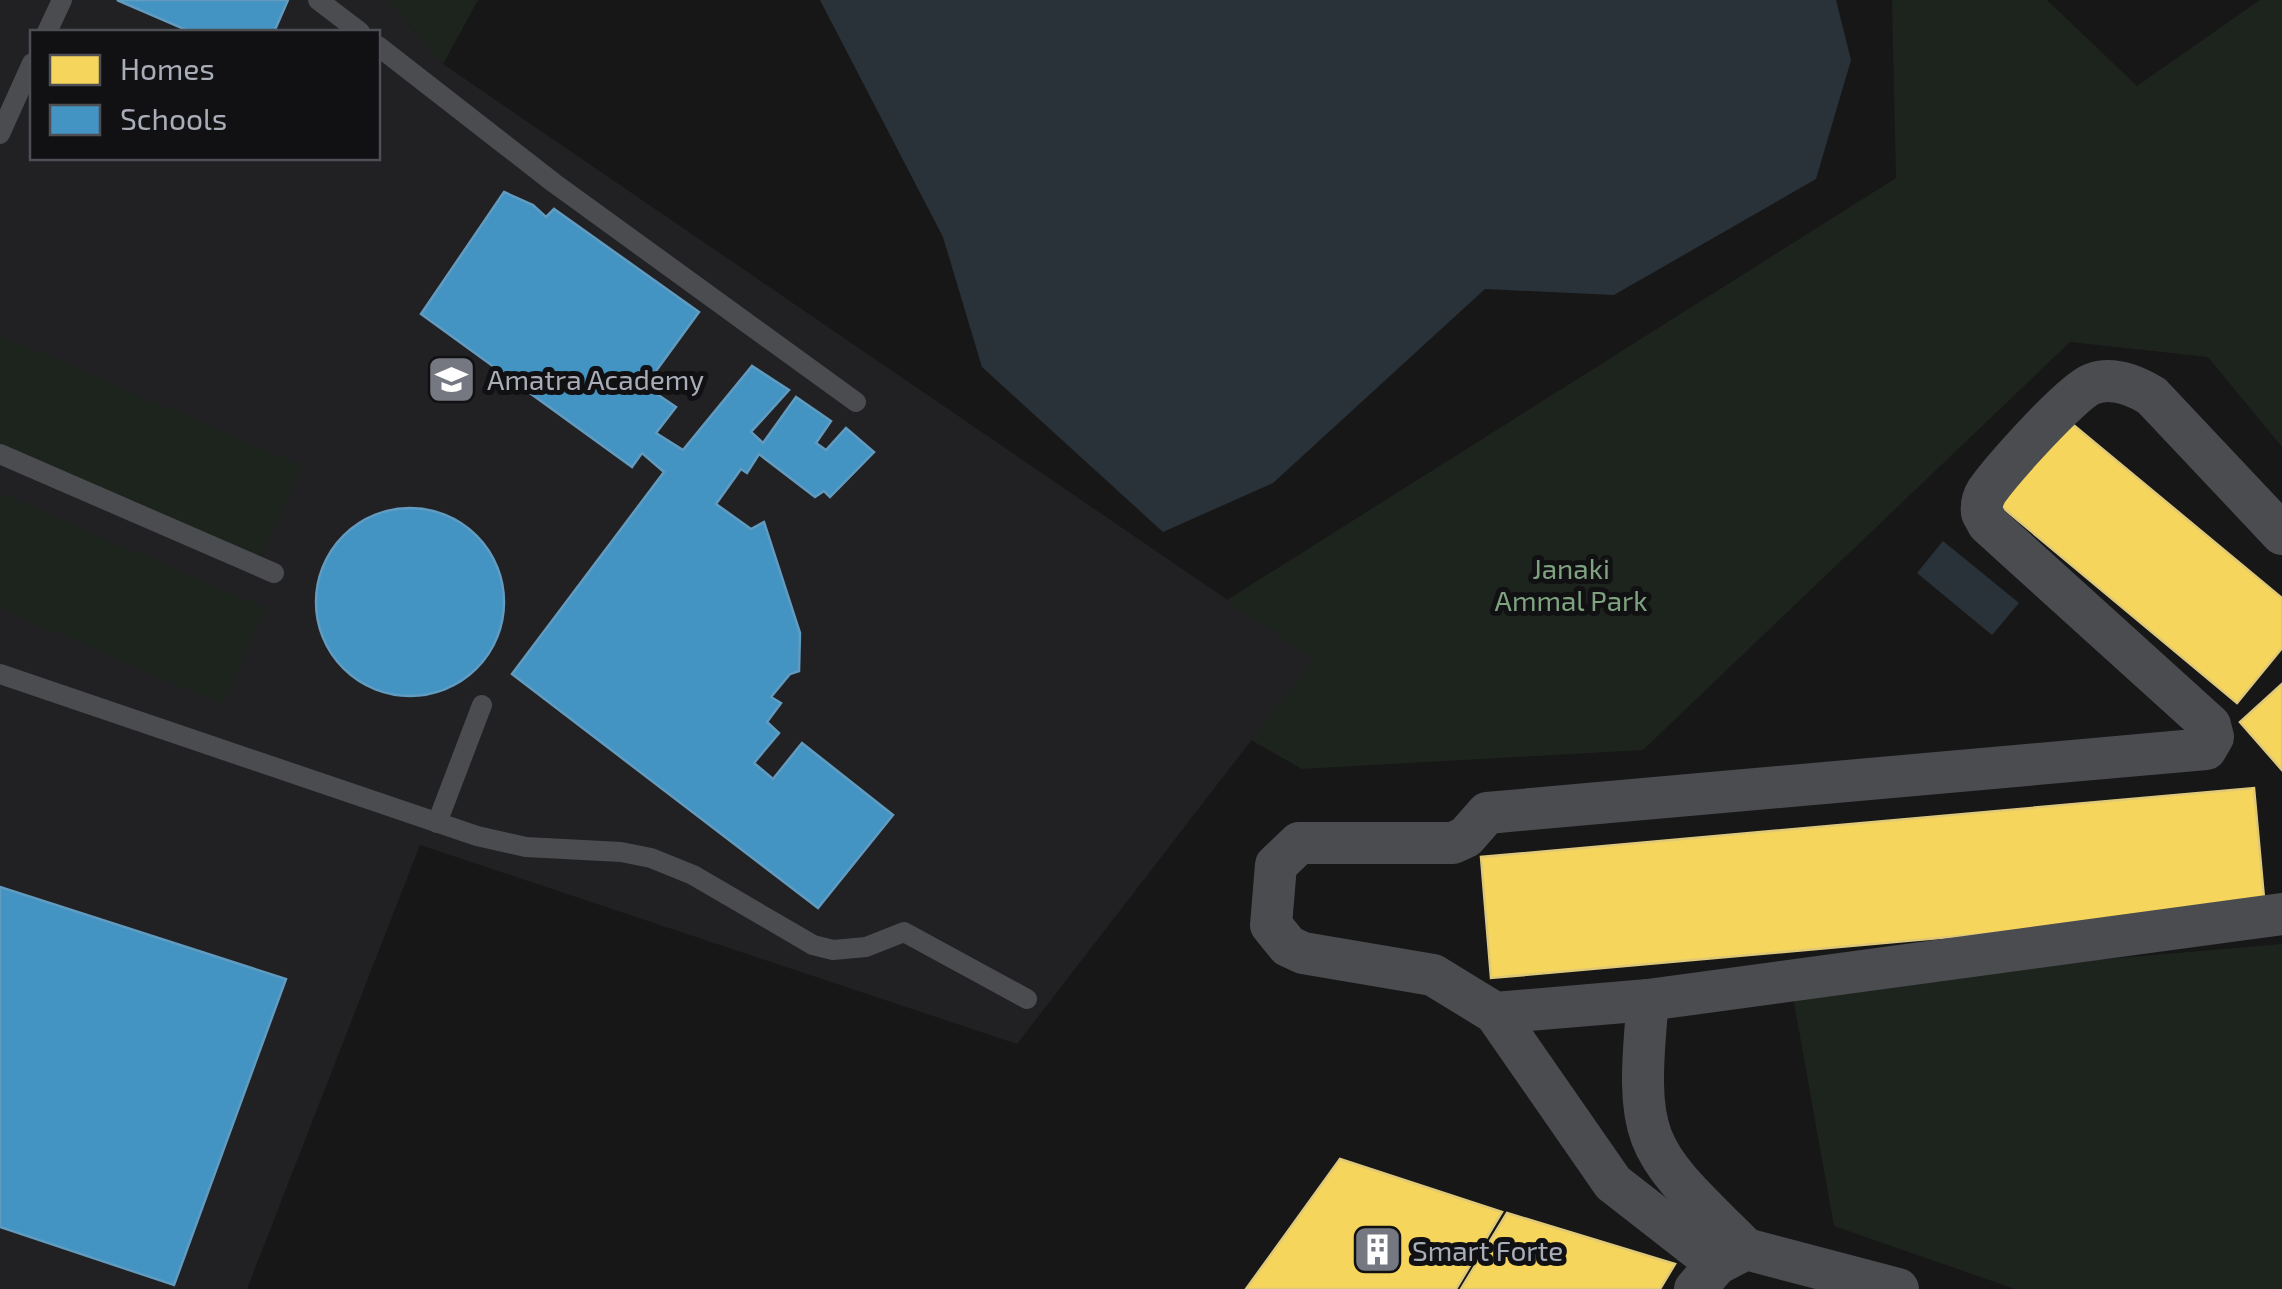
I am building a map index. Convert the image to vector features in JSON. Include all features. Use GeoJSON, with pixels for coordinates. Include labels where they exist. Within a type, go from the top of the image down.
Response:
{"type":"FeatureCollection","features":[{"type":"Feature","properties":{"kind":"street"},"geometry":{"type":"LineString","coordinates":[[1898,1289],[1719,1267],[1614,1182],[1495,1012],[1434,975],[1303,953],[1288,946],[1271,925],[1276,865],[1299,843],[1453,843],[1466,838],[1487,813],[2206,748],[2213,737],[2210,725],[1988,524],[1982,514],[1987,492],[2073,396],[2091,384],[2111,380],[2134,385],[2152,396],[2282,534]]}},
{"type":"Feature","properties":{"kind":"street"},"geometry":{"type":"LineString","coordinates":[[1495,1012],[1648,1000],[2282,914]]}},
{"type":"Feature","properties":{"kind":"street"},"geometry":{"type":"LineString","coordinates":[[1648,1000],[1640,1085],[1657,1156],[1719,1267]]}},
{"type":"Feature","properties":{"kind":"lane"},"geometry":{"type":"LineString","coordinates":[[48,30],[62,0]]}},
{"type":"Feature","properties":{"kind":"lane"},"geometry":{"type":"LineString","coordinates":[[318,0],[357,30]]}},
{"type":"Feature","properties":{"kind":"lane"},"geometry":{"type":"LineString","coordinates":[[380,48],[554,182],[856,402]]}},
{"type":"Feature","properties":{"kind":"lane"},"geometry":{"type":"LineString","coordinates":[[0,134],[30,67]]}},
{"type":"Feature","properties":{"kind":"lane"},"geometry":{"type":"LineString","coordinates":[[0,454],[274,573]]}},
{"type":"Feature","properties":{"kind":"lane"},"geometry":{"type":"LineString","coordinates":[[0,674],[437,823],[526,847],[620,852],[650,858],[693,875],[813,944],[833,950],[866,947],[904,932],[1026,999]]}},
{"type":"Feature","properties":{"kind":"lane"},"geometry":{"type":"LineString","coordinates":[[437,823],[482,705]]}},
{"type":"Feature","properties":{"kind":"shaded area","name":"Amatra Academy"},"geometry":{"type":"Polygon","coordinates":[[[0,0],[388,0],[443,64],[1314,659],[1017,1044],[420,845],[247,1289],[0,1289],[0,0]]]}},
{"type":"Feature","properties":{"kind":"shaded area"},"geometry":{"type":"Polygon","coordinates":[[[820,0],[1836,0],[1851,60],[1816,179],[1614,295],[1485,289],[1273,483],[1163,532],[982,367],[943,237],[820,0]]]}},
{"type":"Feature","properties":{"kind":"shaded area"},"geometry":{"type":"Polygon","coordinates":[[[1943,541],[2019,603],[1992,635],[1917,573],[1943,541]]]}},
{"type":"Feature","properties":{"kind":"green space"},"geometry":{"type":"Polygon","coordinates":[[[388,0],[478,0],[443,64],[388,0]]]}},
{"type":"Feature","properties":{"kind":"green space","name":"Janaki Ammal Park"},"geometry":{"type":"Polygon","coordinates":[[[1892,0],[2047,0],[2137,86],[2260,0],[2282,0],[2282,447],[2208,357],[2070,342],[1643,750],[1302,769],[1251,740],[1313,660],[1227,600],[1896,178],[1892,0]]]}},
{"type":"Feature","properties":{"kind":"green space"},"geometry":{"type":"Polygon","coordinates":[[[0,335],[302,466],[261,559],[0,445],[0,335]]]}},
{"type":"Feature","properties":{"kind":"green space"},"geometry":{"type":"Polygon","coordinates":[[[0,493],[265,608],[223,705],[0,608],[0,493]]]}},
{"type":"Feature","properties":{"kind":"green space"},"geometry":{"type":"Polygon","coordinates":[[[2282,944],[2282,1289],[2015,1289],[1834,1226],[1791,986],[2282,944]]]}},
{"type":"Feature","properties":{"kind":"building: Homes"},"geometry":{"type":"Polygon","coordinates":[[[2065,418],[2282,598],[2282,648],[2237,703],[1996,502],[2065,418]]]}},
{"type":"Feature","properties":{"kind":"building: Homes"},"geometry":{"type":"Polygon","coordinates":[[[2282,684],[2282,770],[2240,722],[2282,684]]]}},
{"type":"Feature","properties":{"kind":"building: Homes"},"geometry":{"type":"Polygon","coordinates":[[[2254,788],[2265,909],[1491,978],[1481,857],[2254,788]]]}},
{"type":"Feature","properties":{"kind":"building: Homes","name":"Smart Forte"},"geometry":{"type":"Polygon","coordinates":[[[1340,1159],[1502,1212],[1456,1289],[1246,1289],[1340,1159]]]}},
{"type":"Feature","properties":{"kind":"building: Homes"},"geometry":{"type":"Polygon","coordinates":[[[1507,1213],[1675,1264],[1660,1289],[1461,1289],[1507,1213]]]}},
{"type":"Feature","properties":{"kind":"building: Schools"},"geometry":{"type":"Polygon","coordinates":[[[117,0],[288,0],[275,30],[186,30],[117,0]]]}},
{"type":"Feature","properties":{"kind":"building: Schools"},"geometry":{"type":"Polygon","coordinates":[[[504,192],[533,205],[546,217],[554,209],[699,312],[645,386],[676,407],[656,433],[683,450],[752,366],[789,390],[751,432],[763,443],[796,397],[831,421],[816,443],[826,450],[846,428],[874,452],[830,497],[824,491],[815,497],[759,454],[747,473],[741,469],[716,504],[751,529],[764,522],[800,633],[799,671],[790,674],[771,697],[781,703],[767,722],[779,733],[754,763],[773,779],[802,743],[893,815],[818,908],[512,674],[664,472],[642,453],[632,467],[421,314],[504,192]]]}},
{"type":"Feature","properties":{"kind":"building: Schools"},"geometry":{"type":"Polygon","coordinates":[[[410,508],[446,515],[476,536],[497,566],[504,602],[497,638],[476,668],[446,689],[410,696],[374,689],[344,668],[323,638],[316,602],[323,566],[344,536],[374,515],[410,508]]]}},
{"type":"Feature","properties":{"kind":"building: Schools"},"geometry":{"type":"Polygon","coordinates":[[[0,887],[286,979],[174,1285],[0,1227],[0,887]]]}},
{"type":"Feature","properties":{"kind":"place","name":"Amatra Academy"},"geometry":{"type":"Point","coordinates":[452,379]}},
{"type":"Feature","properties":{"kind":"place","name":"Smart Forte"},"geometry":{"type":"Point","coordinates":[1377,1250]}}]}
